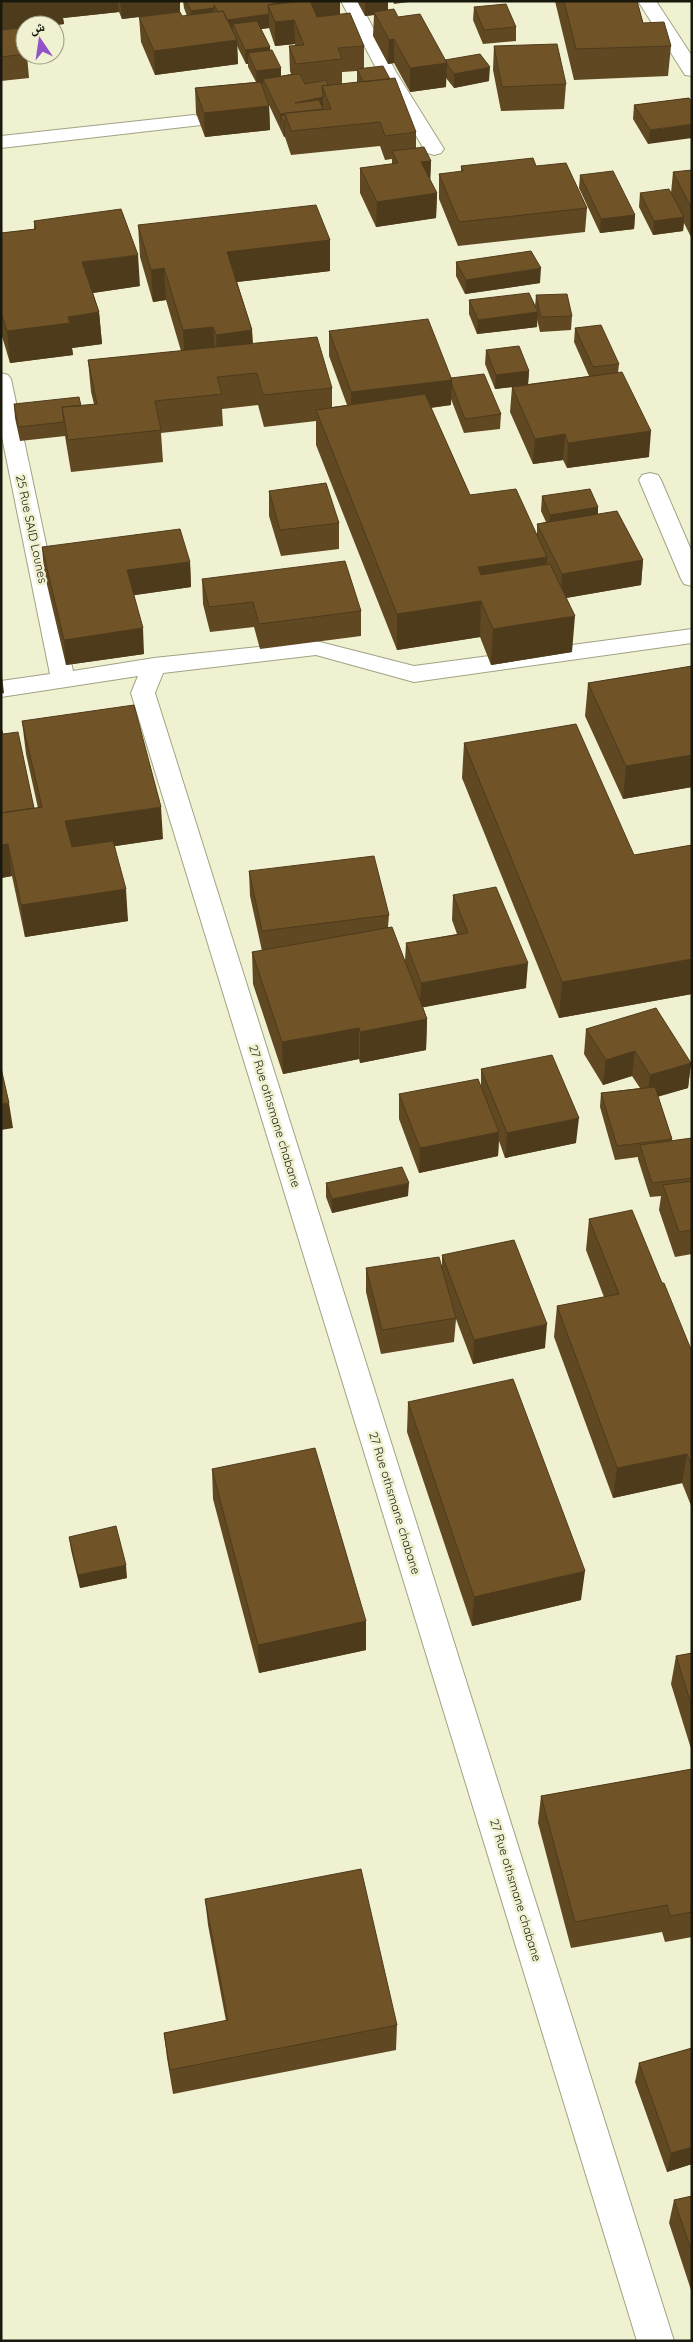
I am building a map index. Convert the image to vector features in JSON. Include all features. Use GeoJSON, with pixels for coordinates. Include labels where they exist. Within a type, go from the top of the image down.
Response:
{"type":"FeatureCollection","features":[{"type":"Feature","properties":{"kind":"street"},"geometry":{"type":"LineString","coordinates":[[350,1],[387,72],[434,149]]}},
{"type":"Feature","properties":{"kind":"street"},"geometry":{"type":"LineString","coordinates":[[647,1],[692,71]]}},
{"type":"Feature","properties":{"kind":"street"},"geometry":{"type":"LineString","coordinates":[[1,142],[194,121]]}},
{"type":"Feature","properties":{"kind":"street","name":"25 Rue SAID Lounes"},"geometry":{"type":"LineString","coordinates":[[1,379],[63,679]]}},
{"type":"Feature","properties":{"kind":"street"},"geometry":{"type":"LineString","coordinates":[[650,480],[692,579]]}},
{"type":"Feature","properties":{"kind":"street"},"geometry":{"type":"LineString","coordinates":[[1,689],[154,666],[316,648],[414,674],[692,636]]}},
{"type":"Feature","properties":{"kind":"street","name":"27 Rue othsmane chabane"},"geometry":{"type":"LineString","coordinates":[[154,666],[143,693],[656,2341]]}},
{"type":"Feature","properties":{"kind":"building"},"geometry":{"type":"Polygon","coordinates":[[[186,1],[271,1],[273,4],[268,5],[269,14],[227,20],[223,11],[218,12],[214,5],[214,8],[191,11],[186,1]]]}},
{"type":"Feature","properties":{"kind":"building"},"geometry":{"type":"Polygon","coordinates":[[[304,1],[327,1],[311,3],[317,17],[350,13],[364,46],[338,48],[342,59],[296,64],[289,46],[304,45],[294,20],[275,22],[268,5],[304,1]]]}},
{"type":"Feature","properties":{"kind":"building"},"geometry":{"type":"Polygon","coordinates":[[[564,1],[637,1],[643,23],[664,22],[671,46],[576,49],[564,1]]]}},
{"type":"Feature","properties":{"kind":"building"},"geometry":{"type":"Polygon","coordinates":[[[506,4],[516,27],[484,30],[474,7],[506,4]]]}},
{"type":"Feature","properties":{"kind":"building"},"geometry":{"type":"Polygon","coordinates":[[[394,9],[398,17],[420,14],[447,63],[410,68],[394,39],[389,40],[374,12],[394,9]]]}},
{"type":"Feature","properties":{"kind":"building"},"geometry":{"type":"Polygon","coordinates":[[[223,11],[237,40],[154,51],[139,17],[180,12],[182,16],[223,11]]]}},
{"type":"Feature","properties":{"kind":"building"},"geometry":{"type":"Polygon","coordinates":[[[257,21],[270,47],[245,50],[233,24],[257,21]]]}},
{"type":"Feature","properties":{"kind":"building"},"geometry":{"type":"Polygon","coordinates":[[[15,29],[15,55],[1,57],[1,30],[15,29]]]}},
{"type":"Feature","properties":{"kind":"building"},"geometry":{"type":"Polygon","coordinates":[[[557,44],[566,84],[502,87],[494,46],[557,44]]]}},
{"type":"Feature","properties":{"kind":"building"},"geometry":{"type":"Polygon","coordinates":[[[272,50],[281,68],[256,71],[248,53],[272,50]]]}},
{"type":"Feature","properties":{"kind":"building"},"geometry":{"type":"Polygon","coordinates":[[[480,54],[490,67],[454,74],[445,60],[480,54]]]}},
{"type":"Feature","properties":{"kind":"building"},"geometry":{"type":"Polygon","coordinates":[[[383,66],[390,79],[363,82],[357,69],[383,66]]]}},
{"type":"Feature","properties":{"kind":"building"},"geometry":{"type":"Polygon","coordinates":[[[300,74],[305,84],[326,80],[328,85],[322,86],[323,97],[295,103],[319,100],[323,109],[280,114],[263,79],[300,74]]]}},
{"type":"Feature","properties":{"kind":"building"},"geometry":{"type":"Polygon","coordinates":[[[395,78],[416,132],[385,136],[380,122],[291,131],[285,113],[331,109],[322,86],[395,78]]]}},
{"type":"Feature","properties":{"kind":"building"},"geometry":{"type":"Polygon","coordinates":[[[261,82],[269,106],[204,113],[195,88],[261,82]]]}},
{"type":"Feature","properties":{"kind":"building"},"geometry":{"type":"Polygon","coordinates":[[[689,98],[692,102],[692,124],[650,130],[634,105],[689,98]]]}},
{"type":"Feature","properties":{"kind":"building"},"geometry":{"type":"Polygon","coordinates":[[[285,115],[285,123],[284,123],[281,116],[285,115]]]}},
{"type":"Feature","properties":{"kind":"building"},"geometry":{"type":"Polygon","coordinates":[[[424,147],[431,161],[421,162],[437,193],[377,202],[360,168],[398,163],[392,151],[424,147]]]}},
{"type":"Feature","properties":{"kind":"building"},"geometry":{"type":"Polygon","coordinates":[[[533,158],[536,166],[566,163],[587,208],[459,222],[439,174],[463,171],[461,166],[533,158]]]}},
{"type":"Feature","properties":{"kind":"building"},"geometry":{"type":"Polygon","coordinates":[[[692,170],[692,209],[673,172],[692,170]]]}},
{"type":"Feature","properties":{"kind":"building"},"geometry":{"type":"Polygon","coordinates":[[[613,171],[635,215],[601,219],[580,175],[613,171]]]}},
{"type":"Feature","properties":{"kind":"building"},"geometry":{"type":"Polygon","coordinates":[[[669,189],[684,217],[654,221],[640,193],[669,189]]]}},
{"type":"Feature","properties":{"kind":"building"},"geometry":{"type":"Polygon","coordinates":[[[316,205],[330,240],[227,252],[252,330],[216,335],[213,327],[183,330],[164,268],[151,270],[138,225],[316,205]]]}},
{"type":"Feature","properties":{"kind":"building"},"geometry":{"type":"Polygon","coordinates":[[[121,209],[138,255],[82,262],[99,312],[68,317],[70,323],[7,331],[1,312],[1,233],[36,229],[34,221],[121,209]]]}},
{"type":"Feature","properties":{"kind":"building"},"geometry":{"type":"Polygon","coordinates":[[[531,251],[541,268],[466,280],[456,262],[531,251]]]}},
{"type":"Feature","properties":{"kind":"building"},"geometry":{"type":"Polygon","coordinates":[[[529,293],[538,312],[478,320],[469,300],[529,293]]]}},
{"type":"Feature","properties":{"kind":"building"},"geometry":{"type":"Polygon","coordinates":[[[567,294],[572,316],[541,317],[536,295],[567,294]]]}},
{"type":"Feature","properties":{"kind":"building"},"geometry":{"type":"Polygon","coordinates":[[[428,319],[452,380],[351,392],[329,331],[428,319]]]}},
{"type":"Feature","properties":{"kind":"building"},"geometry":{"type":"Polygon","coordinates":[[[601,325],[619,364],[593,367],[575,328],[601,325]]]}},
{"type":"Feature","properties":{"kind":"building"},"geometry":{"type":"Polygon","coordinates":[[[317,337],[332,388],[263,395],[257,373],[217,377],[222,394],[155,401],[161,430],[68,440],[62,407],[97,404],[88,360],[317,337]]]}},
{"type":"Feature","properties":{"kind":"building"},"geometry":{"type":"Polygon","coordinates":[[[519,346],[529,371],[496,375],[486,350],[519,346]]]}},
{"type":"Feature","properties":{"kind":"building"},"geometry":{"type":"Polygon","coordinates":[[[622,372],[651,431],[568,443],[565,434],[535,439],[512,387],[622,372]]]}},
{"type":"Feature","properties":{"kind":"building"},"geometry":{"type":"Polygon","coordinates":[[[484,374],[501,414],[465,419],[451,378],[484,374]]]}},
{"type":"Feature","properties":{"kind":"building"},"geometry":{"type":"Polygon","coordinates":[[[425,394],[470,495],[516,489],[547,557],[478,567],[481,575],[550,564],[575,616],[493,629],[481,601],[397,614],[316,410],[425,394]]]}},
{"type":"Feature","properties":{"kind":"building"},"geometry":{"type":"Polygon","coordinates":[[[79,397],[81,406],[62,407],[64,422],[18,427],[14,404],[79,397]]]}},
{"type":"Feature","properties":{"kind":"building"},"geometry":{"type":"Polygon","coordinates":[[[326,483],[339,523],[280,530],[269,491],[326,483]]]}},
{"type":"Feature","properties":{"kind":"building"},"geometry":{"type":"Polygon","coordinates":[[[590,489],[598,507],[550,515],[542,496],[590,489]]]}},
{"type":"Feature","properties":{"kind":"building"},"geometry":{"type":"Polygon","coordinates":[[[617,511],[643,560],[562,574],[537,524],[617,511]]]}},
{"type":"Feature","properties":{"kind":"building"},"geometry":{"type":"Polygon","coordinates":[[[180,529],[190,562],[127,570],[143,628],[64,640],[42,547],[180,529]]]}},
{"type":"Feature","properties":{"kind":"building"},"geometry":{"type":"Polygon","coordinates":[[[345,561],[361,611],[259,624],[253,602],[209,607],[202,579],[345,561]]]}},
{"type":"Feature","properties":{"kind":"building"},"geometry":{"type":"Polygon","coordinates":[[[692,666],[692,755],[626,766],[588,683],[692,666]]]}},
{"type":"Feature","properties":{"kind":"building"},"geometry":{"type":"Polygon","coordinates":[[[134,705],[161,807],[65,821],[72,847],[113,841],[126,889],[21,905],[8,844],[1,845],[1,813],[42,807],[22,721],[134,705]]]}},
{"type":"Feature","properties":{"kind":"building"},"geometry":{"type":"Polygon","coordinates":[[[576,724],[634,855],[692,845],[692,959],[562,982],[464,743],[576,724]]]}},
{"type":"Feature","properties":{"kind":"building"},"geometry":{"type":"Polygon","coordinates":[[[1,728],[3,734],[18,732],[34,808],[1,813],[1,728]]]}},
{"type":"Feature","properties":{"kind":"building"},"geometry":{"type":"Polygon","coordinates":[[[374,856],[389,915],[262,931],[249,871],[374,856]]]}},
{"type":"Feature","properties":{"kind":"building"},"geometry":{"type":"Polygon","coordinates":[[[496,887],[528,963],[421,983],[406,943],[468,933],[453,895],[496,887]]]}},
{"type":"Feature","properties":{"kind":"building"},"geometry":{"type":"Polygon","coordinates":[[[392,927],[427,1019],[360,1032],[359,1028],[282,1042],[252,952],[392,927]]]}},
{"type":"Feature","properties":{"kind":"building"},"geometry":{"type":"Polygon","coordinates":[[[656,1008],[691,1063],[650,1075],[635,1051],[606,1060],[586,1029],[656,1008]]]}},
{"type":"Feature","properties":{"kind":"building"},"geometry":{"type":"Polygon","coordinates":[[[552,1055],[579,1118],[507,1133],[481,1069],[552,1055]]]}},
{"type":"Feature","properties":{"kind":"building"},"geometry":{"type":"Polygon","coordinates":[[[1,1068],[9,1103],[1,1104],[1,1068]]]}},
{"type":"Feature","properties":{"kind":"building"},"geometry":{"type":"Polygon","coordinates":[[[478,1079],[499,1132],[420,1148],[399,1094],[478,1079]]]}},
{"type":"Feature","properties":{"kind":"building"},"geometry":{"type":"Polygon","coordinates":[[[655,1087],[672,1139],[617,1146],[601,1093],[655,1087]]]}},
{"type":"Feature","properties":{"kind":"building"},"geometry":{"type":"Polygon","coordinates":[[[692,1138],[692,1178],[652,1183],[640,1145],[692,1138]]]}},
{"type":"Feature","properties":{"kind":"building"},"geometry":{"type":"Polygon","coordinates":[[[402,1167],[409,1183],[332,1199],[326,1183],[402,1167]]]}},
{"type":"Feature","properties":{"kind":"building"},"geometry":{"type":"Polygon","coordinates":[[[692,1181],[692,1230],[679,1232],[663,1185],[692,1181]]]}},
{"type":"Feature","properties":{"kind":"building"},"geometry":{"type":"Polygon","coordinates":[[[632,1210],[692,1352],[692,1466],[687,1454],[617,1468],[557,1306],[619,1294],[589,1219],[632,1210]]]}},
{"type":"Feature","properties":{"kind":"building"},"geometry":{"type":"Polygon","coordinates":[[[514,1240],[547,1324],[474,1340],[442,1255],[514,1240]]]}},
{"type":"Feature","properties":{"kind":"building"},"geometry":{"type":"Polygon","coordinates":[[[439,1257],[456,1318],[382,1330],[366,1268],[439,1257]]]}},
{"type":"Feature","properties":{"kind":"building"},"geometry":{"type":"Polygon","coordinates":[[[513,1379],[585,1571],[474,1597],[408,1402],[513,1379]]]}},
{"type":"Feature","properties":{"kind":"building"},"geometry":{"type":"Polygon","coordinates":[[[315,1448],[366,1621],[258,1645],[212,1469],[315,1448]]]}},
{"type":"Feature","properties":{"kind":"building"},"geometry":{"type":"Polygon","coordinates":[[[116,1526],[126,1565],[78,1575],[69,1537],[116,1526]]]}},
{"type":"Feature","properties":{"kind":"building"},"geometry":{"type":"Polygon","coordinates":[[[692,1653],[692,1707],[676,1656],[692,1653]]]}},
{"type":"Feature","properties":{"kind":"building"},"geometry":{"type":"Polygon","coordinates":[[[692,1769],[692,1912],[670,1916],[667,1905],[575,1922],[541,1796],[692,1769]]]}},
{"type":"Feature","properties":{"kind":"building"},"geometry":{"type":"Polygon","coordinates":[[[361,1869],[397,2025],[170,2070],[164,2033],[228,2020],[205,1899],[361,1869]]]}},
{"type":"Feature","properties":{"kind":"building"},"geometry":{"type":"Polygon","coordinates":[[[692,2048],[692,2147],[671,2153],[639,2063],[692,2048]]]}},
{"type":"Feature","properties":{"kind":"building"},"geometry":{"type":"Polygon","coordinates":[[[692,2196],[692,2252],[674,2200],[692,2196]]]}}]}
